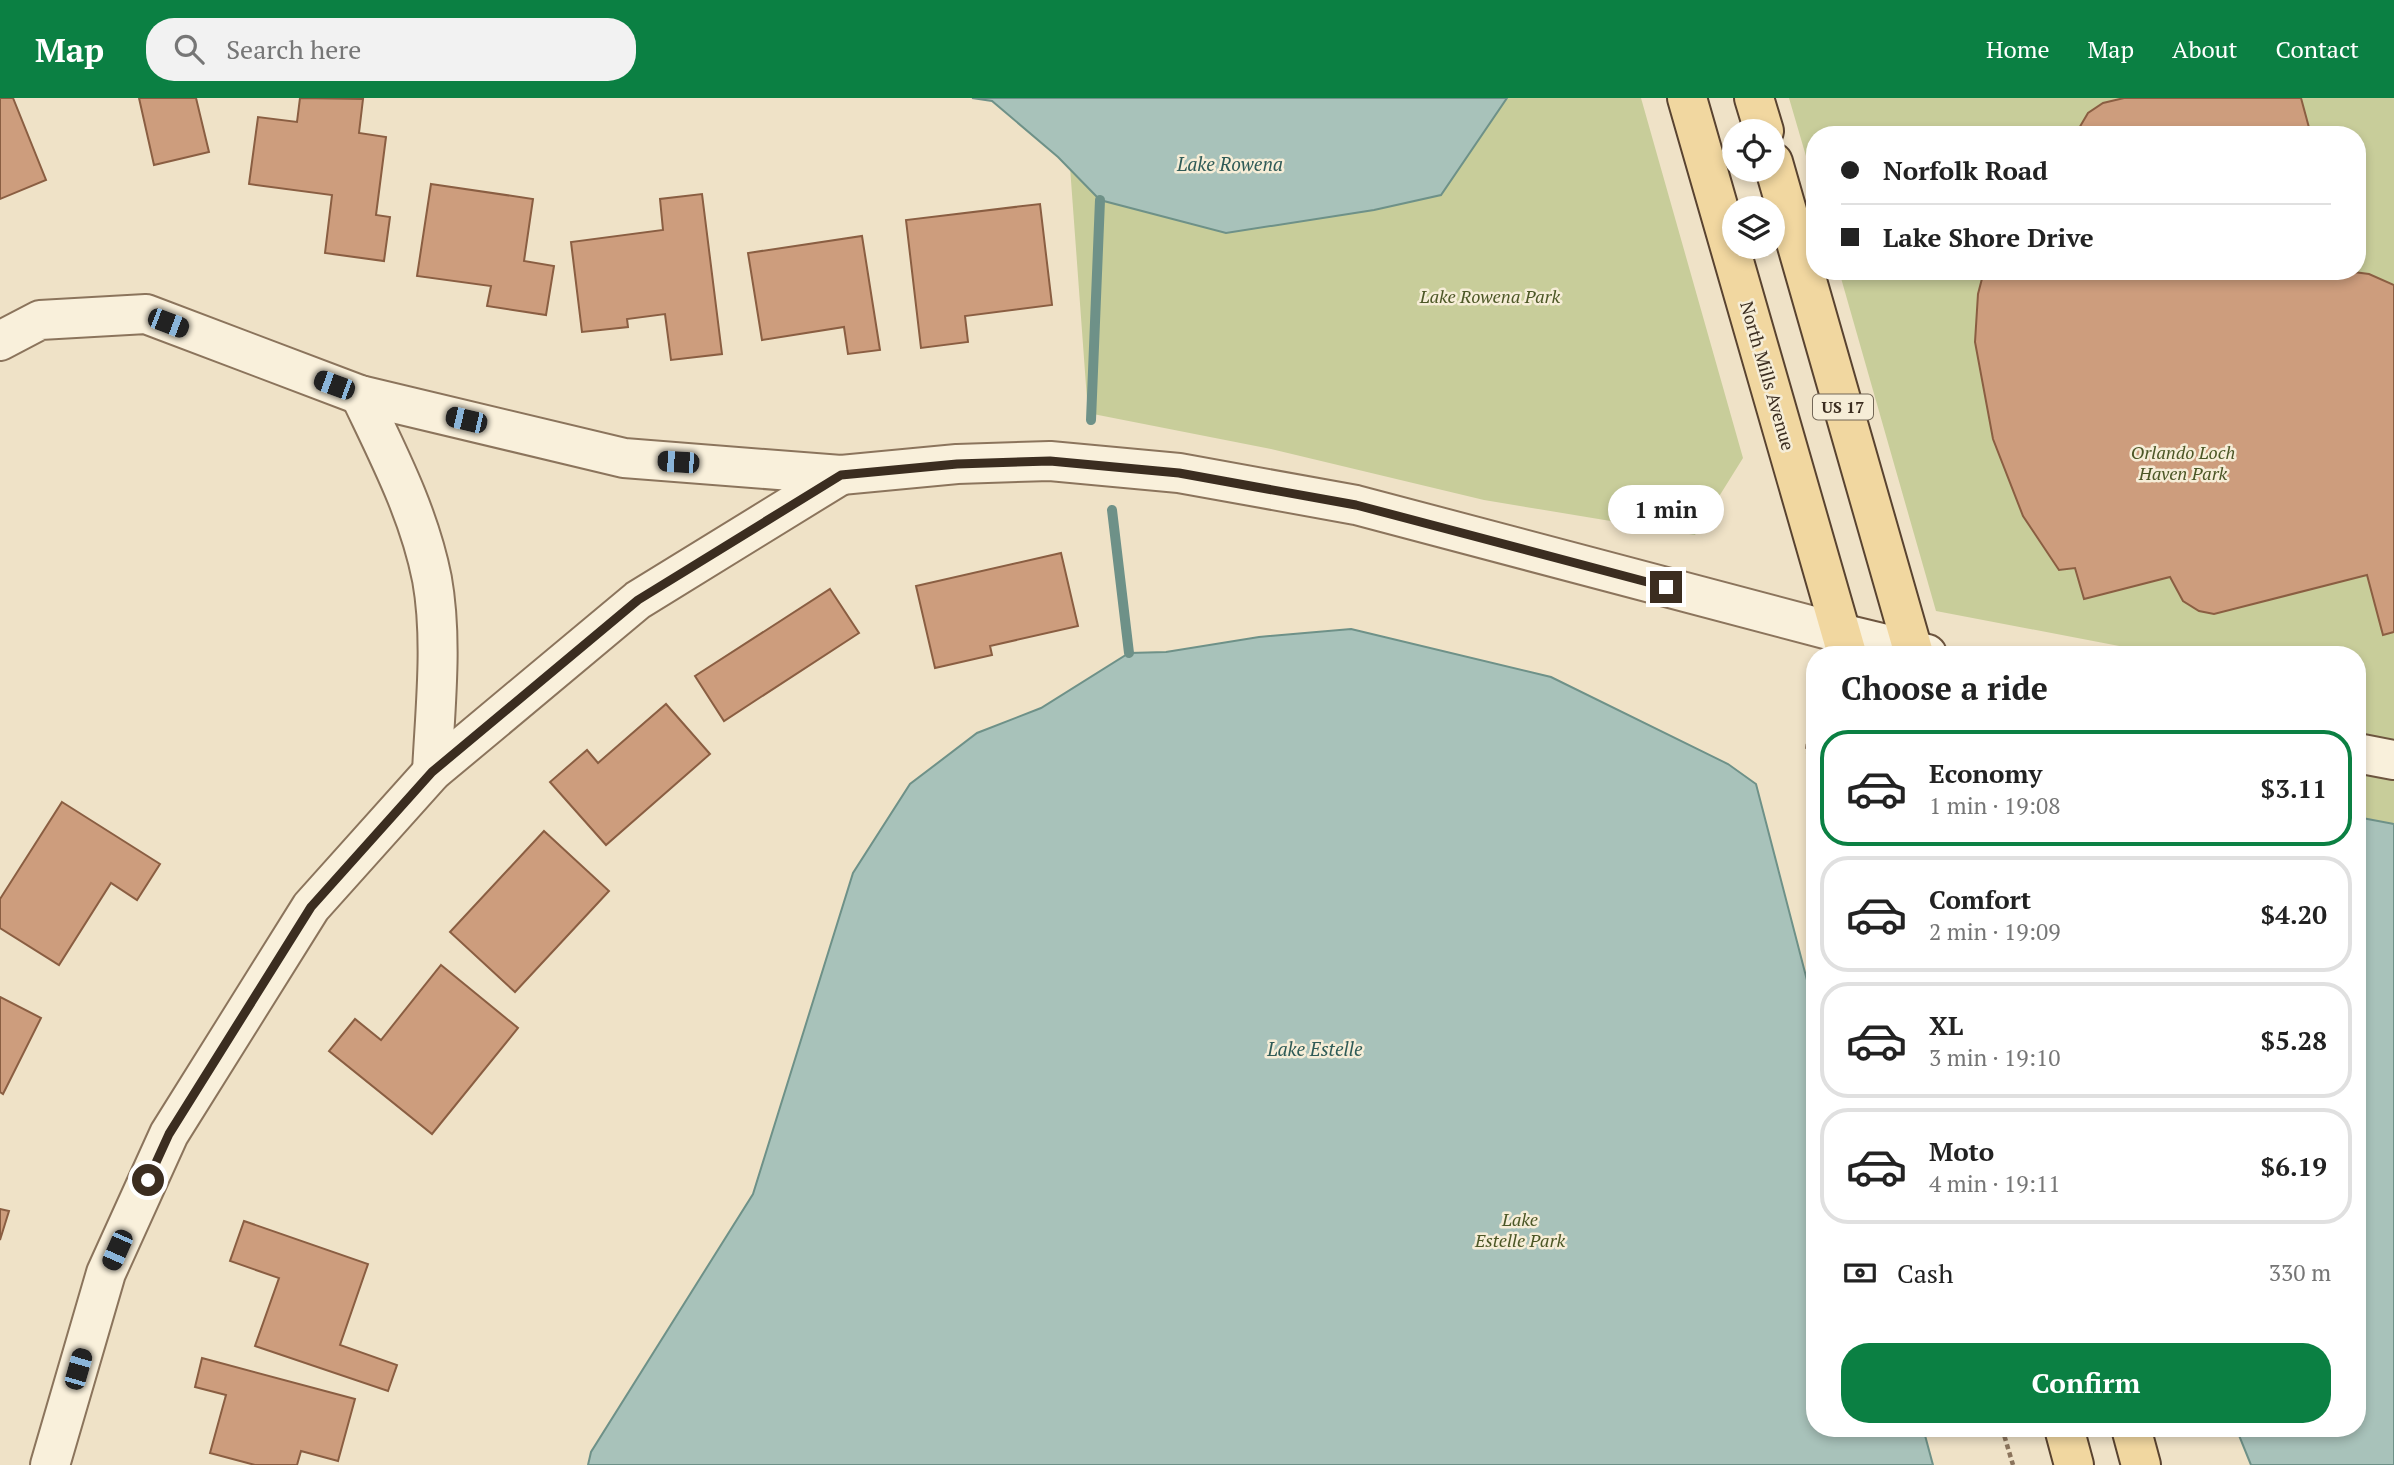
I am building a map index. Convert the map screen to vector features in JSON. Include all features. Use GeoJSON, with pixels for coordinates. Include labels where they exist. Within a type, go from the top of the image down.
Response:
{"type":"FeatureCollection","features":[{"type":"Feature","properties":{"kind":"main road","name":"North Mills Avenue"},"geometry":{"type":"LineString","coordinates":[[1687,98],[1843,644]]}},
{"type":"Feature","properties":{"kind":"main road"},"geometry":{"type":"LineString","coordinates":[[1754,98],[1760,119]]}},
{"type":"Feature","properties":{"kind":"main road","name":"US 17"},"geometry":{"type":"LineString","coordinates":[[1779,182],[1806,274]]}},
{"type":"Feature","properties":{"kind":"main road","name":"US 17"},"geometry":{"type":"LineString","coordinates":[[1808,280],[1916,646]]}},
{"type":"Feature","properties":{"kind":"main road"},"geometry":{"type":"LineString","coordinates":[[2066,1437],[2074,1465]]}},
{"type":"Feature","properties":{"kind":"main road"},"geometry":{"type":"LineString","coordinates":[[2133,1437],[2141,1465]]}},
{"type":"Feature","properties":{"kind":"street"},"geometry":{"type":"LineString","coordinates":[[0,341],[40,320],[146,314],[360,394],[624,458],[841,475],[957,464],[1050,461],[1179,473],[1356,505],[1843,644]]}},
{"type":"Feature","properties":{"kind":"street"},"geometry":{"type":"LineString","coordinates":[[360,394],[410,501],[432,580],[437,665],[432,772]]}},
{"type":"Feature","properties":{"kind":"street"},"geometry":{"type":"LineString","coordinates":[[50,1465],[106,1273],[169,1134],[311,907],[432,772],[638,600],[841,475]]}},
{"type":"Feature","properties":{"kind":"street"},"geometry":{"type":"LineString","coordinates":[[2366,755],[2394,760]]}},
{"type":"Feature","properties":{"kind":"path"},"geometry":{"type":"LineString","coordinates":[[2004,1437],[2012,1465]]}},
{"type":"Feature","properties":{"kind":"green space","name":"Lake Rowena Park"},"geometry":{"type":"Polygon","coordinates":[[[1062,98],[1641,98],[1743,458],[1695,535],[1484,500],[1271,449],[1088,413],[1066,112],[1062,98]]]}},
{"type":"Feature","properties":{"kind":"green space","name":"Orlando Loch Haven Park"},"geometry":{"type":"Polygon","coordinates":[[[1789,98],[2394,98],[2394,957],[2366,950],[2366,646],[2119,646],[1936,611],[1842,280],[2366,280],[2366,126],[1806,126],[1806,156],[1789,98]]]}},
{"type":"Feature","properties":{"kind":"water","name":"Lake Rowena"},"geometry":{"type":"Polygon","coordinates":[[[972,98],[1507,98],[1441,195],[1374,210],[1226,233],[1100,200],[1058,157],[992,101],[972,98]]]}},
{"type":"Feature","properties":{"kind":"water","name":"Lake Estelle"},"geometry":{"type":"Polygon","coordinates":[[[1351,629],[1551,677],[1728,764],[1756,784],[1806,976],[1806,1437],[1925,1437],[1933,1465],[588,1465],[591,1452],[753,1194],[853,873],[910,784],[977,733],[1041,708],[1129,653],[1166,652],[1259,637],[1351,629]]]}},
{"type":"Feature","properties":{"kind":"water"},"geometry":{"type":"Polygon","coordinates":[[[2366,819],[2394,824],[2394,1465],[2251,1465],[2240,1437],[2366,1437],[2366,819]]]}},
{"type":"Feature","properties":{"kind":"building"},"geometry":{"type":"Polygon","coordinates":[[[0,98],[13,98],[46,180],[0,199],[0,98]]]}},
{"type":"Feature","properties":{"kind":"building"},"geometry":{"type":"Polygon","coordinates":[[[139,98],[196,98],[209,152],[154,165],[139,98]]]}},
{"type":"Feature","properties":{"kind":"building"},"geometry":{"type":"Polygon","coordinates":[[[300,98],[363,99],[359,133],[386,137],[376,215],[390,217],[384,261],[325,253],[332,195],[249,184],[258,117],[297,122],[300,98]]]}},
{"type":"Feature","properties":{"kind":"building"},"geometry":{"type":"Polygon","coordinates":[[[2124,98],[2301,98],[2309,126],[2080,126],[2088,113],[2103,103],[2124,98]]]}},
{"type":"Feature","properties":{"kind":"building"},"geometry":{"type":"Polygon","coordinates":[[[431,184],[533,199],[524,261],[554,266],[546,315],[487,306],[491,286],[417,276],[431,184]]]}},
{"type":"Feature","properties":{"kind":"building"},"geometry":{"type":"Polygon","coordinates":[[[702,194],[722,354],[671,360],[665,314],[627,319],[628,327],[582,332],[571,242],[663,230],[660,199],[702,194]]]}},
{"type":"Feature","properties":{"kind":"building"},"geometry":{"type":"Polygon","coordinates":[[[1040,204],[1052,305],[965,316],[968,342],[921,348],[906,220],[1040,204]]]}},
{"type":"Feature","properties":{"kind":"building"},"geometry":{"type":"Polygon","coordinates":[[[862,236],[880,350],[848,354],[844,327],[762,340],[748,253],[862,236]]]}},
{"type":"Feature","properties":{"kind":"building"},"geometry":{"type":"Polygon","coordinates":[[[2366,274],[2394,285],[2394,632],[2383,635],[2367,575],[2214,614],[2199,611],[2183,601],[2170,577],[2084,599],[2075,568],[2059,570],[2023,516],[1993,439],[1975,342],[1978,294],[1982,280],[2366,280],[2366,274]]]}},
{"type":"Feature","properties":{"kind":"building"},"geometry":{"type":"Polygon","coordinates":[[[1061,553],[1078,626],[990,646],[992,655],[935,668],[916,586],[1061,553]]]}},
{"type":"Feature","properties":{"kind":"building"},"geometry":{"type":"Polygon","coordinates":[[[830,589],[859,633],[724,721],[695,676],[830,589]]]}},
{"type":"Feature","properties":{"kind":"building"},"geometry":{"type":"Polygon","coordinates":[[[666,704],[710,754],[606,845],[550,782],[587,750],[598,763],[666,704]]]}},
{"type":"Feature","properties":{"kind":"building"},"geometry":{"type":"Polygon","coordinates":[[[62,802],[160,864],[137,900],[111,883],[59,965],[0,928],[0,899],[62,802]]]}},
{"type":"Feature","properties":{"kind":"building"},"geometry":{"type":"Polygon","coordinates":[[[544,831],[609,891],[515,992],[450,932],[544,831]]]}},
{"type":"Feature","properties":{"kind":"building"},"geometry":{"type":"Polygon","coordinates":[[[441,965],[518,1028],[432,1134],[329,1051],[355,1019],[381,1040],[441,965]]]}},
{"type":"Feature","properties":{"kind":"building"},"geometry":{"type":"Polygon","coordinates":[[[0,997],[41,1018],[3,1094],[0,1092],[0,997]]]}},
{"type":"Feature","properties":{"kind":"building"},"geometry":{"type":"Polygon","coordinates":[[[0,1209],[9,1211],[0,1240],[0,1209]]]}},
{"type":"Feature","properties":{"kind":"building"},"geometry":{"type":"Polygon","coordinates":[[[244,1221],[368,1264],[340,1345],[397,1365],[388,1391],[255,1346],[279,1278],[230,1261],[244,1221]]]}},
{"type":"Feature","properties":{"kind":"building"},"geometry":{"type":"Polygon","coordinates":[[[202,1358],[355,1399],[338,1461],[301,1451],[297,1465],[255,1465],[210,1453],[226,1395],[195,1387],[202,1358]]]}},
{"type":"Feature","properties":{"kind":"waterway"},"geometry":{"type":"LineString","coordinates":[[1091,420],[1100,200]]}},
{"type":"Feature","properties":{"kind":"waterway"},"geometry":{"type":"LineString","coordinates":[[1112,510],[1129,653]]}},
{"type":"Feature","properties":{"kind":"route"},"geometry":{"type":"LineString","coordinates":[[148,1180],[169,1134],[311,907],[432,772],[638,600],[841,475],[957,464],[1050,461],[1179,473],[1356,505],[1666,587]]}},
{"type":"Feature","properties":{"kind":"park label","name":"Lake Estelle Park"},"geometry":{"type":"Point","coordinates":[1520,1230]}}]}
